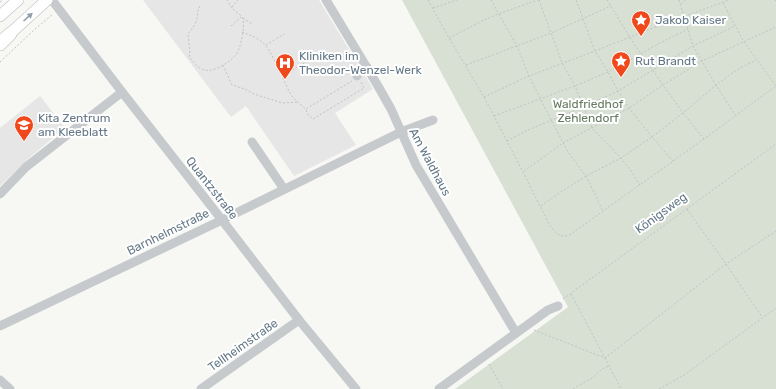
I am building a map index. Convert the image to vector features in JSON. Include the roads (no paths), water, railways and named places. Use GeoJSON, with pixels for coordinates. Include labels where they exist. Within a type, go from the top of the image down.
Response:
{"type":"FeatureCollection","features":[{"type":"Feature","properties":{"kind":"main road"},"geometry":{"type":"LineString","coordinates":[[0,16],[18,0]]}},
{"type":"Feature","properties":{"kind":"main road"},"geometry":{"type":"LineString","coordinates":[[3,40],[47,0]]}},
{"type":"Feature","properties":{"kind":"street","name":"Quantzstraße"},"geometry":{"type":"LineString","coordinates":[[52,0],[299,320],[356,389]]}},
{"type":"Feature","properties":{"kind":"street","name":"Am Waldhaus"},"geometry":{"type":"LineString","coordinates":[[326,0],[391,109],[416,165],[516,333]]}},
{"type":"Feature","properties":{"kind":"street"},"geometry":{"type":"LineString","coordinates":[[358,77],[358,72],[367,67]]}},
{"type":"Feature","properties":{"kind":"street"},"geometry":{"type":"LineString","coordinates":[[0,194],[26,167],[122,92]]}},
{"type":"Feature","properties":{"kind":"street","name":"Barnhelmstraße"},"geometry":{"type":"LineString","coordinates":[[0,326],[222,220],[401,132],[433,120]]}},
{"type":"Feature","properties":{"kind":"street"},"geometry":{"type":"LineString","coordinates":[[252,142],[284,189]]}},
{"type":"Feature","properties":{"kind":"street"},"geometry":{"type":"LineString","coordinates":[[439,389],[548,310],[559,304]]}},
{"type":"Feature","properties":{"kind":"street","name":"Tellheimstraße"},"geometry":{"type":"LineString","coordinates":[[201,389],[299,320]]}},
{"type":"Feature","properties":{"kind":"street"},"geometry":{"type":"LineString","coordinates":[[0,380],[10,389]]}},
{"type":"Feature","properties":{"kind":"place","name":"Jakob Kaiser"},"geometry":{"type":"Point","coordinates":[641,37]}},
{"type":"Feature","properties":{"kind":"place","name":"Rut Brandt"},"geometry":{"type":"Point","coordinates":[621,78]}},
{"type":"Feature","properties":{"kind":"place","name":"Kliniken im Theodor-Wenzel-Werk"},"geometry":{"type":"Point","coordinates":[285,80]}},
{"type":"Feature","properties":{"kind":"place","name":"Kita Zentrum am Kleeblatt"},"geometry":{"type":"Point","coordinates":[24,142]}},
{"type":"Feature","properties":{"kind":"park label","name":"Waldfriedhof Zehlendorf"},"geometry":{"type":"Point","coordinates":[588,111]}}]}
